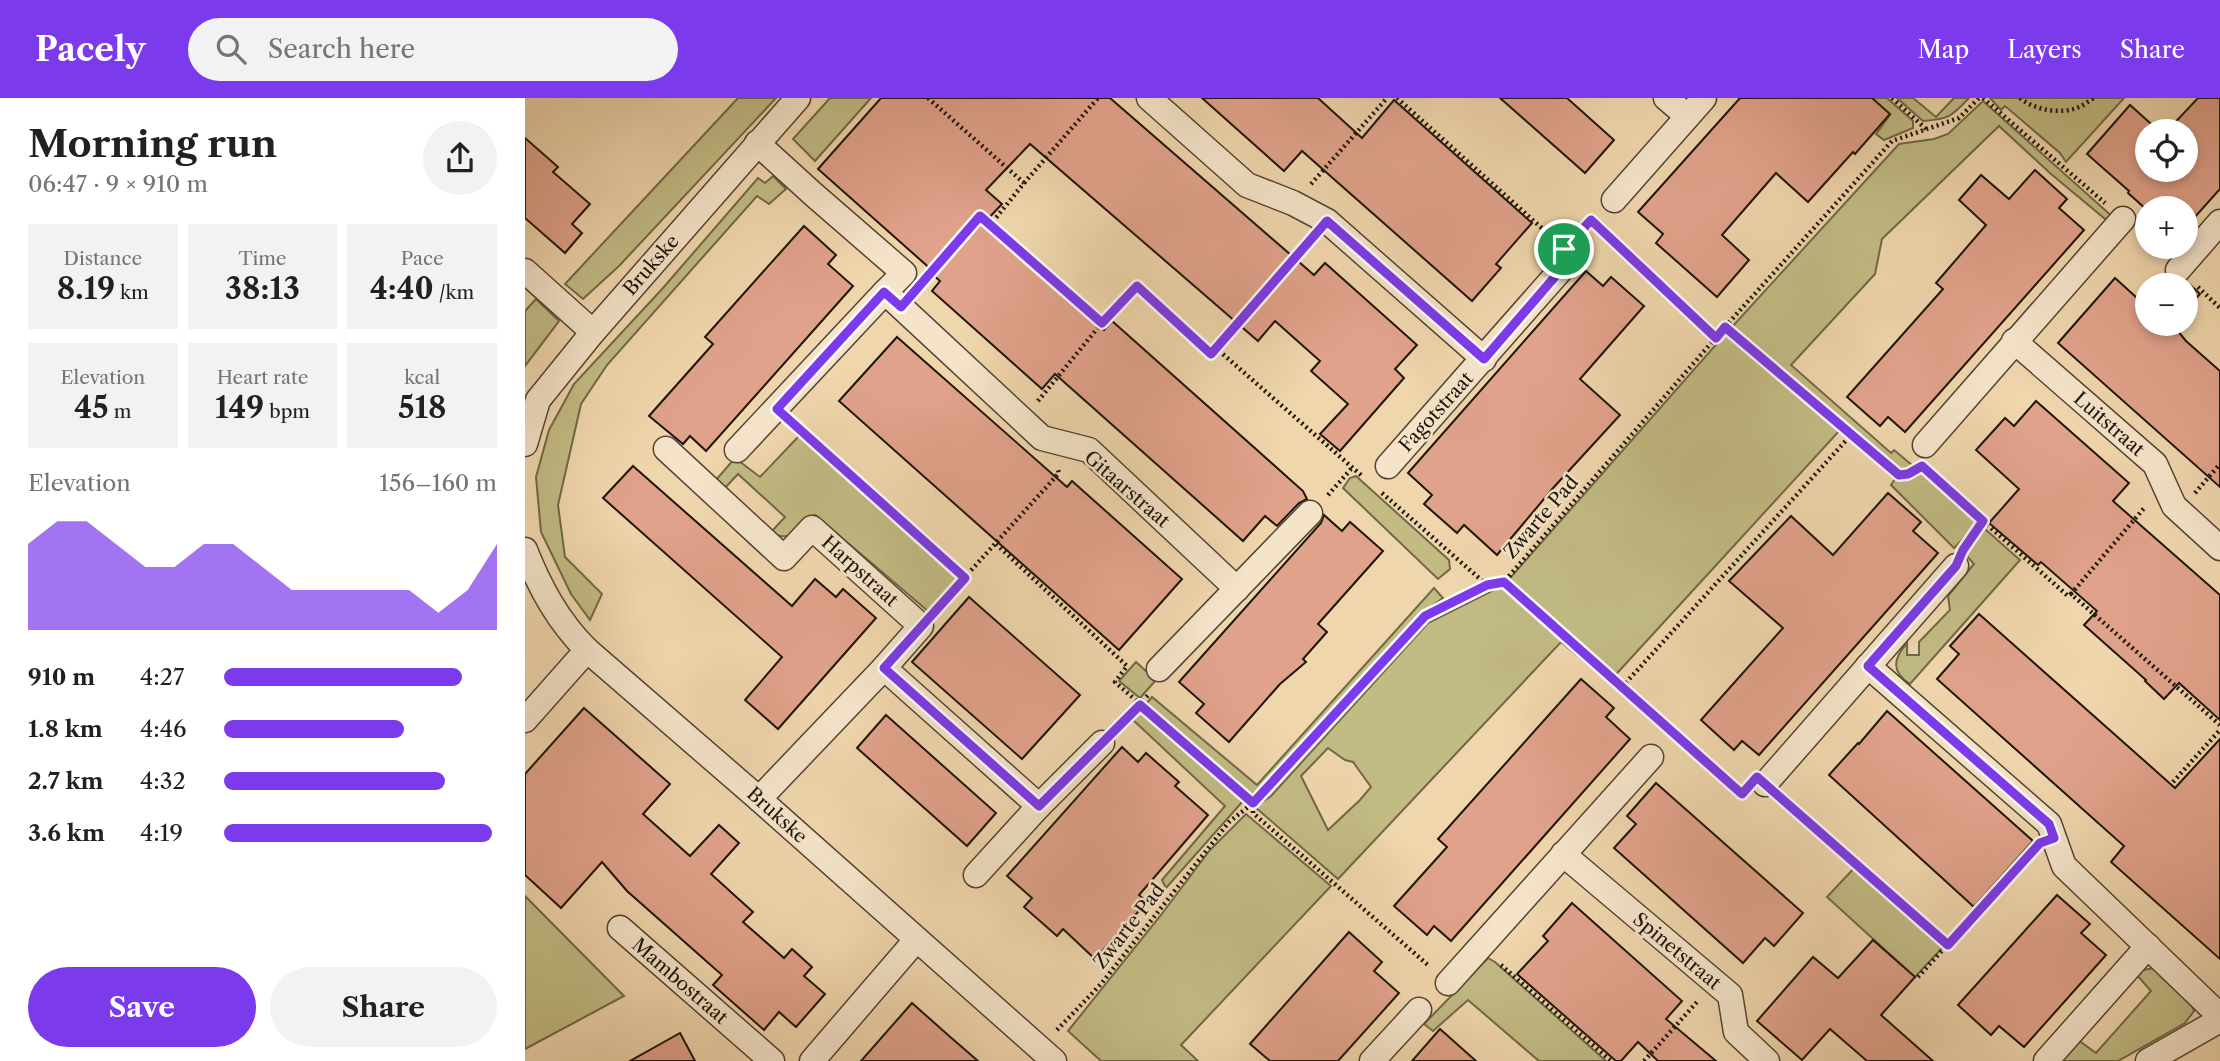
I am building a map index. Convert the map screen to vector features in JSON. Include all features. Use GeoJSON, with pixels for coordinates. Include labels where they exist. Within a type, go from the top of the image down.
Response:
{"type":"FeatureCollection","features":[{"type":"Feature","properties":{"kind":"street","name":"Brukske"},"geometry":{"type":"LineString","coordinates":[[525,444],[538,400],[593,332],[798,98]]}},
{"type":"Feature","properties":{"kind":"street","name":"Fagotstraat"},"geometry":{"type":"LineString","coordinates":[[1149,98],[1247,186],[1293,203],[1327,221],[1484,359]]}},
{"type":"Feature","properties":{"kind":"street"},"geometry":{"type":"LineString","coordinates":[[1614,200],[1695,107],[1667,98]]}},
{"type":"Feature","properties":{"kind":"street"},"geometry":{"type":"LineString","coordinates":[[737,450],[893,300],[904,272],[757,143]]}},
{"type":"Feature","properties":{"kind":"street"},"geometry":{"type":"LineString","coordinates":[[1925,445],[2123,219]]}},
{"type":"Feature","properties":{"kind":"street"},"geometry":{"type":"LineString","coordinates":[[2178,270],[2220,222]]}},
{"type":"Feature","properties":{"kind":"street","name":"Fagotstraat"},"geometry":{"type":"LineString","coordinates":[[1388,466],[1484,359],[1564,257]]}},
{"type":"Feature","properties":{"kind":"street"},"geometry":{"type":"LineString","coordinates":[[525,271],[593,332]]}},
{"type":"Feature","properties":{"kind":"street","name":"Gitaarstraat"},"geometry":{"type":"LineString","coordinates":[[893,300],[1042,438],[1089,450],[1237,589]]}},
{"type":"Feature","properties":{"kind":"street","name":"Luitstraat"},"geometry":{"type":"LineString","coordinates":[[2014,341],[2155,464],[2174,506],[2220,548]]}},
{"type":"Feature","properties":{"kind":"street","name":"Harpstraat"},"geometry":{"type":"LineString","coordinates":[[666,449],[784,558],[812,528],[921,626]]}},
{"type":"Feature","properties":{"kind":"street"},"geometry":{"type":"LineString","coordinates":[[1159,669],[1310,513]]}},
{"type":"Feature","properties":{"kind":"street","name":"Brukske"},"geometry":{"type":"LineString","coordinates":[[525,550],[541,589],[570,633],[587,650],[1047,1055]]}},
{"type":"Feature","properties":{"kind":"street"},"geometry":{"type":"LineString","coordinates":[[1765,784],[1956,566]]}},
{"type":"Feature","properties":{"kind":"street"},"geometry":{"type":"LineString","coordinates":[[759,799],[921,626]]}},
{"type":"Feature","properties":{"kind":"street"},"geometry":{"type":"LineString","coordinates":[[525,720],[587,650]]}},
{"type":"Feature","properties":{"kind":"street"},"geometry":{"type":"LineString","coordinates":[[1868,666],[2049,824],[2064,866],[2220,1018],[2148,1061]]}},
{"type":"Feature","properties":{"kind":"street"},"geometry":{"type":"LineString","coordinates":[[884,668],[1039,806]]}},
{"type":"Feature","properties":{"kind":"street"},"geometry":{"type":"LineString","coordinates":[[976,876],[1039,806],[1102,743]]}},
{"type":"Feature","properties":{"kind":"street"},"geometry":{"type":"LineString","coordinates":[[1448,983],[1651,757]]}},
{"type":"Feature","properties":{"kind":"street","name":"Spinetstraat"},"geometry":{"type":"LineString","coordinates":[[1563,854],[1730,996],[1736,1032],[1767,1061]]}},
{"type":"Feature","properties":{"kind":"street","name":"Mambostraat"},"geometry":{"type":"LineString","coordinates":[[620,929],[772,1061]]}},
{"type":"Feature","properties":{"kind":"street"},"geometry":{"type":"LineString","coordinates":[[811,1061],[916,940]]}},
{"type":"Feature","properties":{"kind":"street"},"geometry":{"type":"LineString","coordinates":[[2046,1061],[2148,946]]}},
{"type":"Feature","properties":{"kind":"street"},"geometry":{"type":"LineString","coordinates":[[1372,1061],[1419,1010]]}},
{"type":"Feature","properties":{"kind":"path"},"geometry":{"type":"LineString","coordinates":[[929,98],[1024,183]]}},
{"type":"Feature","properties":{"kind":"path"},"geometry":{"type":"LineString","coordinates":[[991,224],[1098,98]]}},
{"type":"Feature","properties":{"kind":"path"},"geometry":{"type":"LineString","coordinates":[[1293,203],[1387,98]]}},
{"type":"Feature","properties":{"kind":"path"},"geometry":{"type":"LineString","coordinates":[[1397,98],[1542,227],[1564,257],[1591,220],[1614,200]]}},
{"type":"Feature","properties":{"kind":"path"},"geometry":{"type":"LineString","coordinates":[[1892,98],[1927,130]]}},
{"type":"Feature","properties":{"kind":"path"},"geometry":{"type":"LineString","coordinates":[[1981,98],[2123,219]]}},
{"type":"Feature","properties":{"kind":"path","name":"Zwarte Pad"},"geometry":{"type":"LineString","coordinates":[[1047,1055],[1229,822],[1253,803],[1425,616],[1487,585],[1504,582],[1725,327],[1892,141],[1959,118],[1981,98]]}},
{"type":"Feature","properties":{"kind":"path"},"geometry":{"type":"LineString","coordinates":[[2020,98],[2027,104],[2059,112],[2078,108],[2094,98]]}},
{"type":"Feature","properties":{"kind":"path"},"geometry":{"type":"LineString","coordinates":[[893,300],[980,216],[1102,323]]}},
{"type":"Feature","properties":{"kind":"path"},"geometry":{"type":"LineString","coordinates":[[1591,220],[1716,338]]}},
{"type":"Feature","properties":{"kind":"path"},"geometry":{"type":"LineString","coordinates":[[1024,420],[1102,323],[1137,286],[1211,354],[1327,221]]}},
{"type":"Feature","properties":{"kind":"path"},"geometry":{"type":"LineString","coordinates":[[1725,327],[1899,475],[1908,474],[1922,466],[2068,596],[2164,485]]}},
{"type":"Feature","properties":{"kind":"path"},"geometry":{"type":"LineString","coordinates":[[1216,348],[1367,480]]}},
{"type":"Feature","properties":{"kind":"path"},"geometry":{"type":"LineString","coordinates":[[777,409],[965,578]]}},
{"type":"Feature","properties":{"kind":"path"},"geometry":{"type":"LineString","coordinates":[[1622,687],[1851,435]]}},
{"type":"Feature","properties":{"kind":"path"},"geometry":{"type":"LineString","coordinates":[[921,626],[1059,472],[1052,441]]}},
{"type":"Feature","properties":{"kind":"path"},"geometry":{"type":"LineString","coordinates":[[2179,511],[2220,464]]}},
{"type":"Feature","properties":{"kind":"path"},"geometry":{"type":"LineString","coordinates":[[1310,513],[1352,468]]}},
{"type":"Feature","properties":{"kind":"path"},"geometry":{"type":"LineString","coordinates":[[1377,489],[1487,585]]}},
{"type":"Feature","properties":{"kind":"path"},"geometry":{"type":"LineString","coordinates":[[1956,566],[1963,550],[1983,521]]}},
{"type":"Feature","properties":{"kind":"path"},"geometry":{"type":"LineString","coordinates":[[996,544],[1127,666],[1115,682],[1253,803],[1253,813],[1448,983]]}},
{"type":"Feature","properties":{"kind":"path"},"geometry":{"type":"LineString","coordinates":[[1504,582],[1742,794],[1757,777],[1948,945]]}},
{"type":"Feature","properties":{"kind":"path"},"geometry":{"type":"LineString","coordinates":[[2071,594],[2220,727],[2172,782]]}},
{"type":"Feature","properties":{"kind":"path"},"geometry":{"type":"LineString","coordinates":[[1102,743],[1165,676],[1159,669]]}},
{"type":"Feature","properties":{"kind":"path"},"geometry":{"type":"LineString","coordinates":[[1918,977],[2040,843],[2054,838]]}},
{"type":"Feature","properties":{"kind":"path"},"geometry":{"type":"LineString","coordinates":[[1481,947],[1611,1061]]}},
{"type":"Feature","properties":{"kind":"path"},"geometry":{"type":"LineString","coordinates":[[1644,1061],[1715,983]]}},
{"type":"Feature","properties":{"kind":"shaded area"},"geometry":{"type":"Polygon","coordinates":[[[738,98],[776,98],[619,266],[583,299],[565,284],[738,98]]]}},
{"type":"Feature","properties":{"kind":"shaded area"},"geometry":{"type":"Polygon","coordinates":[[[830,98],[871,98],[815,161],[793,139],[830,98]]]}},
{"type":"Feature","properties":{"kind":"shaded area"},"geometry":{"type":"Polygon","coordinates":[[[1871,98],[1887,98],[1913,121],[1913,128],[1884,140],[1876,134],[1890,115],[1871,98]]]}},
{"type":"Feature","properties":{"kind":"shaded area"},"geometry":{"type":"Polygon","coordinates":[[[1897,98],[1913,98],[1936,117],[1954,98],[1969,98],[1949,116],[1923,121],[1897,98]]]}},
{"type":"Feature","properties":{"kind":"shaded area"},"geometry":{"type":"Polygon","coordinates":[[[1990,98],[2124,98],[2066,162],[2060,153],[2005,106],[2001,110],[1990,98]]]}},
{"type":"Feature","properties":{"kind":"shaded area"},"geometry":{"type":"Polygon","coordinates":[[[1983,101],[2114,218],[2110,223],[1999,126],[1882,239],[1875,274],[1791,365],[1891,453],[1894,450],[1912,465],[1902,471],[1895,468],[1785,372],[1780,378],[1840,430],[1609,682],[1561,642],[1338,879],[1255,807],[1271,796],[1428,623],[1504,585],[1721,339],[1899,144],[1948,134],[1983,101]],[[1328,748],[1301,776],[1328,830],[1371,787],[1353,762],[1345,760],[1328,748]]]}},
{"type":"Feature","properties":{"kind":"shaded area"},"geometry":{"type":"Polygon","coordinates":[[[773,176],[786,189],[769,204],[757,196],[607,365],[581,404],[558,505],[565,557],[602,594],[590,620],[571,594],[541,532],[536,477],[549,430],[574,384],[663,288],[758,178],[765,183],[773,176]]]}},
{"type":"Feature","properties":{"kind":"shaded area"},"geometry":{"type":"Polygon","coordinates":[[[536,299],[559,321],[525,366],[525,311],[536,299]]]}},
{"type":"Feature","properties":{"kind":"shaded area"},"geometry":{"type":"Polygon","coordinates":[[[799,436],[961,579],[929,612],[815,515],[796,533],[790,536],[778,535],[771,532],[785,517],[738,474],[724,489],[715,481],[735,458],[760,477],[799,436]]]}},
{"type":"Feature","properties":{"kind":"shaded area"},"geometry":{"type":"Polygon","coordinates":[[[1920,470],[1979,523],[1954,548],[1891,485],[1895,479],[1909,478],[1920,470]]]}},
{"type":"Feature","properties":{"kind":"shaded area"},"geometry":{"type":"Polygon","coordinates":[[[1356,476],[1449,560],[1450,569],[1438,579],[1343,488],[1350,478],[1356,476]]]}},
{"type":"Feature","properties":{"kind":"shaded area"},"geometry":{"type":"Polygon","coordinates":[[[1985,529],[2020,560],[1910,684],[1897,670],[1899,654],[1907,643],[1907,655],[1919,655],[1919,642],[1950,610],[1948,596],[1974,564],[1965,554],[1985,529]]]}},
{"type":"Feature","properties":{"kind":"shaded area"},"geometry":{"type":"Polygon","coordinates":[[[1434,588],[1443,598],[1423,612],[1259,789],[1249,796],[1146,704],[1152,697],[1257,785],[1434,588]]]}},
{"type":"Feature","properties":{"kind":"shaded area"},"geometry":{"type":"Polygon","coordinates":[[[1136,662],[1156,680],[1140,698],[1119,681],[1136,662]]]}},
{"type":"Feature","properties":{"kind":"shaded area"},"geometry":{"type":"Polygon","coordinates":[[[1143,712],[1243,801],[1166,888],[1162,880],[1225,806],[1132,719],[1143,712]]]}},
{"type":"Feature","properties":{"kind":"shaded area"},"geometry":{"type":"Polygon","coordinates":[[[1246,814],[1331,886],[1181,1045],[1198,1061],[1101,1061],[1068,1031],[1210,850],[1246,814]]]}},
{"type":"Feature","properties":{"kind":"shaded area"},"geometry":{"type":"Polygon","coordinates":[[[1857,865],[1945,945],[1915,977],[1827,897],[1857,865]]]}},
{"type":"Feature","properties":{"kind":"shaded area"},"geometry":{"type":"Polygon","coordinates":[[[525,896],[624,996],[525,1049],[525,896]]]}},
{"type":"Feature","properties":{"kind":"shaded area"},"geometry":{"type":"Polygon","coordinates":[[[1488,958],[1606,1061],[1539,1061],[1468,1000],[1433,1031],[1424,1024],[1488,958]]]}},
{"type":"Feature","properties":{"kind":"shaded area"},"geometry":{"type":"Polygon","coordinates":[[[2154,968],[2189,997],[2194,1011],[2185,1023],[2118,1061],[2062,1061],[2078,1040],[2096,1053],[2151,991],[2135,973],[2154,968]]]}},
{"type":"Feature","properties":{"kind":"building"},"geometry":{"type":"Polygon","coordinates":[[[881,98],[1110,98],[1314,275],[1325,263],[1417,345],[1395,369],[1404,378],[1340,451],[1320,434],[1348,404],[1311,371],[1320,361],[1275,321],[1258,341],[1030,144],[986,190],[1002,204],[984,223],[1104,330],[1112,321],[1303,491],[1307,499],[1299,503],[1277,526],[1265,516],[1243,541],[1055,374],[1042,389],[932,291],[940,281],[932,274],[934,272],[818,169],[881,98]]]}},
{"type":"Feature","properties":{"kind":"building"},"geometry":{"type":"Polygon","coordinates":[[[1202,98],[1318,98],[1362,138],[1394,100],[1532,223],[1496,264],[1501,268],[1472,301],[1302,151],[1284,171],[1202,98]]]}},
{"type":"Feature","properties":{"kind":"building"},"geometry":{"type":"Polygon","coordinates":[[[1500,98],[1567,98],[1614,140],[1585,173],[1500,98]]]}},
{"type":"Feature","properties":{"kind":"building"},"geometry":{"type":"Polygon","coordinates":[[[1740,98],[1872,98],[1890,114],[1808,202],[1776,173],[1722,235],[1749,260],[1717,297],[1656,243],[1663,234],[1638,212],[1740,98]]]}},
{"type":"Feature","properties":{"kind":"building"},"geometry":{"type":"Polygon","coordinates":[[[2198,98],[2220,98],[2220,189],[2198,214],[2198,196],[2135,196],[2135,199],[2087,154],[2130,105],[2146,119],[2135,119],[2135,182],[2198,182],[2198,119],[2178,119],[2198,98]]]}},
{"type":"Feature","properties":{"kind":"building"},"geometry":{"type":"Polygon","coordinates":[[[525,138],[558,167],[553,172],[590,204],[572,224],[582,233],[565,253],[525,218],[525,138]]]}},
{"type":"Feature","properties":{"kind":"building"},"geometry":{"type":"Polygon","coordinates":[[[2035,170],[2067,199],[2059,208],[2084,230],[1905,432],[1888,417],[1880,426],[1847,397],[1943,289],[1936,283],[1986,225],[1959,200],[1981,175],[2009,199],[2035,170]]]}},
{"type":"Feature","properties":{"kind":"building"},"geometry":{"type":"Polygon","coordinates":[[[804,226],[836,255],[828,264],[853,286],[706,451],[690,436],[683,444],[649,416],[713,344],[705,337],[804,226]]]}},
{"type":"Feature","properties":{"kind":"building"},"geometry":{"type":"Polygon","coordinates":[[[1586,271],[1603,286],[1611,277],[1644,306],[1580,379],[1620,415],[1497,555],[1464,525],[1457,533],[1424,504],[1432,495],[1408,473],[1586,271]]]}},
{"type":"Feature","properties":{"kind":"building"},"geometry":{"type":"Polygon","coordinates":[[[2115,278],[2135,296],[2135,336],[2182,336],[2220,371],[2220,487],[2058,343],[2115,278]]]}},
{"type":"Feature","properties":{"kind":"building"},"geometry":{"type":"Polygon","coordinates":[[[897,337],[1067,487],[1072,481],[1182,579],[1119,650],[839,401],[897,337]]]}},
{"type":"Feature","properties":{"kind":"building"},"geometry":{"type":"Polygon","coordinates":[[[2036,401],[2129,483],[2113,501],[2220,595],[2220,720],[2179,683],[2164,699],[2084,625],[2097,611],[2041,562],[2038,565],[1989,523],[2019,489],[1976,450],[2005,418],[2014,426],[2036,401]]]}},
{"type":"Feature","properties":{"kind":"building"},"geometry":{"type":"Polygon","coordinates":[[[633,466],[792,606],[815,579],[836,597],[843,589],[876,618],[778,729],[745,700],[782,657],[603,498],[633,466]]]}},
{"type":"Feature","properties":{"kind":"building"},"geometry":{"type":"Polygon","coordinates":[[[1888,493],[1921,522],[1913,531],[1938,553],[1759,755],[1742,741],[1734,750],[1701,720],[1783,628],[1729,581],[1791,516],[1833,555],[1888,493]]]}},
{"type":"Feature","properties":{"kind":"building"},"geometry":{"type":"Polygon","coordinates":[[[1324,515],[1342,531],[1350,522],[1383,551],[1318,624],[1327,632],[1303,659],[1306,662],[1280,684],[1229,742],[1196,713],[1204,704],[1179,682],[1321,523],[1324,515]]]}},
{"type":"Feature","properties":{"kind":"building"},"geometry":{"type":"Polygon","coordinates":[[[969,597],[1080,695],[1022,759],[912,662],[969,597]]]}},
{"type":"Feature","properties":{"kind":"building"},"geometry":{"type":"Polygon","coordinates":[[[1979,614],[2175,788],[2220,739],[2220,959],[2111,862],[2124,846],[1937,679],[1959,654],[1950,646],[1979,614]]]}},
{"type":"Feature","properties":{"kind":"building"},"geometry":{"type":"Polygon","coordinates":[[[1581,679],[1614,708],[1606,717],[1630,739],[1451,941],[1434,926],[1427,935],[1394,906],[1447,847],[1438,839],[1581,679]]]}},
{"type":"Feature","properties":{"kind":"building"},"geometry":{"type":"Polygon","coordinates":[[[584,708],[670,784],[643,814],[690,856],[719,825],[739,843],[711,874],[753,912],[743,922],[784,958],[792,949],[812,967],[804,976],[825,994],[796,1027],[779,1012],[764,1030],[713,985],[722,975],[627,891],[602,862],[561,908],[525,875],[525,774],[584,708]]]}},
{"type":"Feature","properties":{"kind":"building"},"geometry":{"type":"Polygon","coordinates":[[[1887,711],[2033,841],[1974,907],[1829,775],[1887,711]]]}},
{"type":"Feature","properties":{"kind":"building"},"geometry":{"type":"Polygon","coordinates":[[[886,715],[996,813],[967,846],[857,748],[886,715]]]}},
{"type":"Feature","properties":{"kind":"building"},"geometry":{"type":"Polygon","coordinates":[[[1122,747],[1138,762],[1146,753],[1179,782],[1175,786],[1208,815],[1139,895],[1147,902],[1095,959],[1063,929],[1057,936],[1024,907],[1032,898],[1007,876],[1122,747]]]}},
{"type":"Feature","properties":{"kind":"building"},"geometry":{"type":"Polygon","coordinates":[[[1656,783],[1803,913],[1774,946],[1765,938],[1743,963],[1614,848],[1636,824],[1627,816],[1656,783]]]}},
{"type":"Feature","properties":{"kind":"building"},"geometry":{"type":"Polygon","coordinates":[[[2057,895],[2090,924],[2081,933],[2106,955],[2024,1047],[1999,1026],[1991,1035],[1958,1005],[2057,895]]]}},
{"type":"Feature","properties":{"kind":"building"},"geometry":{"type":"Polygon","coordinates":[[[1572,903],[1682,1001],[1666,1019],[1716,1061],[1658,1061],[1638,1042],[1621,1061],[1616,1061],[1517,974],[1548,941],[1543,936],[1572,903]]]}},
{"type":"Feature","properties":{"kind":"building"},"geometry":{"type":"Polygon","coordinates":[[[1349,932],[1382,962],[1374,971],[1399,993],[1338,1061],[1270,1061],[1250,1044],[1349,932]]]}},
{"type":"Feature","properties":{"kind":"building"},"geometry":{"type":"Polygon","coordinates":[[[1873,940],[1915,977],[1881,1015],[1933,1061],[1867,1061],[1830,1029],[1802,1060],[1757,1021],[1813,957],[1838,978],[1873,940]]]}},
{"type":"Feature","properties":{"kind":"building"},"geometry":{"type":"Polygon","coordinates":[[[912,1003],[948,1035],[978,1061],[861,1061],[912,1003]]]}},
{"type":"Feature","properties":{"kind":"building"},"geometry":{"type":"Polygon","coordinates":[[[1440,1029],[1476,1061],[1412,1061],[1440,1029]]]}},
{"type":"Feature","properties":{"kind":"building"},"geometry":{"type":"Polygon","coordinates":[[[680,1033],[695,1061],[630,1061],[680,1033]]]}},
{"type":"Feature","properties":{"kind":"route"},"geometry":{"type":"LineString","coordinates":[[980,216],[1102,323],[1137,286],[1211,354],[1327,221],[1484,359],[1565,265],[1564,249],[1591,220],[1716,338],[1725,327],[1899,475],[1908,474],[1922,466],[1983,521],[1963,550],[1956,566],[1868,666],[2049,824],[2054,838],[2040,843],[1948,945],[1757,777],[1742,794],[1504,582],[1487,585],[1425,616],[1253,803],[1140,705],[1039,806],[884,668],[965,578],[777,409],[884,292],[901,307],[980,216]]}}]}
